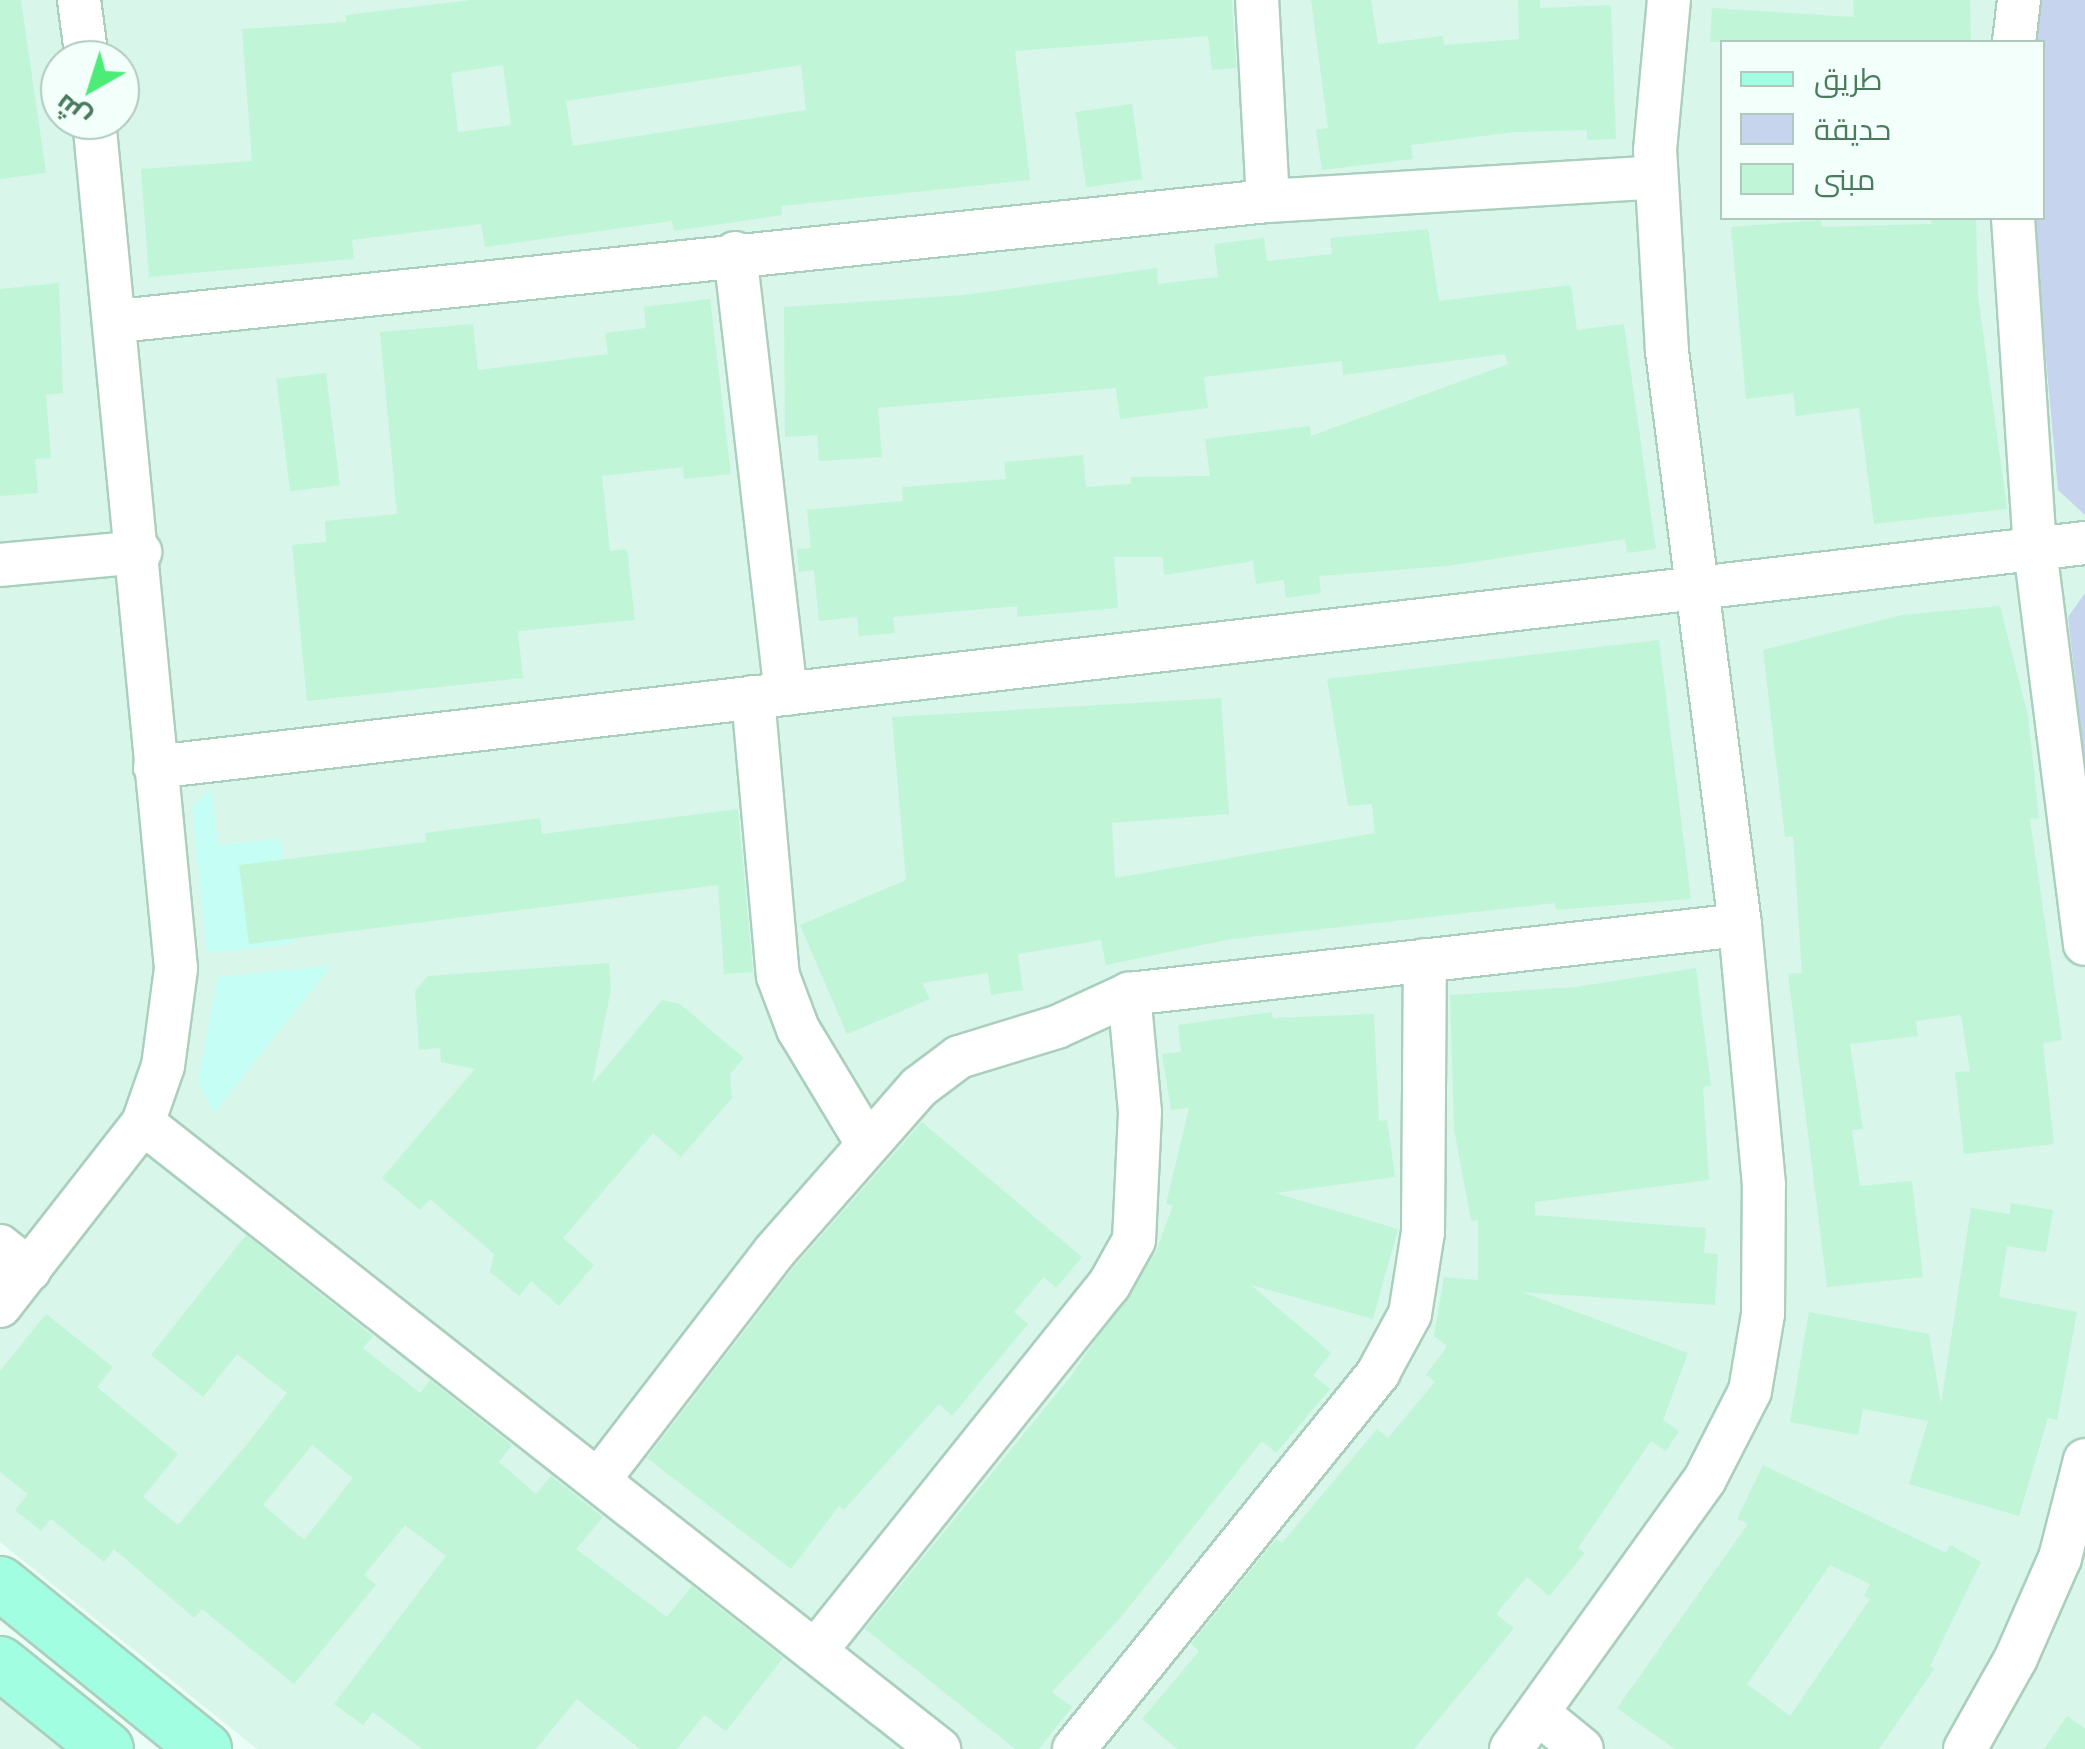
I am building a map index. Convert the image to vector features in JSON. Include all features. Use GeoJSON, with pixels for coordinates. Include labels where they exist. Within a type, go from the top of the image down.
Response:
{"type":"FeatureCollection","features":[{"type":"Feature","properties":{"kind":"main road"},"geometry":{"type":"LineString","coordinates":[[0,1583],[206,1749]]}},
{"type":"Feature","properties":{"kind":"main road"},"geometry":{"type":"LineString","coordinates":[[0,1662],[107,1749]]}},
{"type":"Feature","properties":{"kind":"street"},"geometry":{"type":"LineString","coordinates":[[79,0],[84,40]]}},
{"type":"Feature","properties":{"kind":"street"},"geometry":{"type":"LineString","coordinates":[[1257,0],[1268,201]]}},
{"type":"Feature","properties":{"kind":"street"},"geometry":{"type":"LineString","coordinates":[[1511,1749],[1705,1480],[1750,1391],[1763,1314],[1764,1186],[1740,925],[1667,352],[1656,178],[1669,0]]}},
{"type":"Feature","properties":{"kind":"street"},"geometry":{"type":"LineString","coordinates":[[2014,40],[2019,0]]}},
{"type":"Feature","properties":{"kind":"street"},"geometry":{"type":"LineString","coordinates":[[0,1306],[15,1258],[143,1123],[163,1066],[176,968],[154,767],[140,552],[118,321],[96,140]]}},
{"type":"Feature","properties":{"kind":"street"},"geometry":{"type":"LineString","coordinates":[[118,321],[734,252],[1268,201],[1656,178]]}},
{"type":"Feature","properties":{"kind":"street"},"geometry":{"type":"LineString","coordinates":[[2012,220],[2035,549],[2085,944]]}},
{"type":"Feature","properties":{"kind":"street"},"geometry":{"type":"LineString","coordinates":[[734,252],[770,696],[778,976],[798,1029],[868,1145]]}},
{"type":"Feature","properties":{"kind":"street"},"geometry":{"type":"LineString","coordinates":[[154,767],[2085,543]]}},
{"type":"Feature","properties":{"kind":"street"},"geometry":{"type":"LineString","coordinates":[[0,565],[140,552]]}},
{"type":"Feature","properties":{"kind":"street"},"geometry":{"type":"LineString","coordinates":[[600,1478],[774,1252],[919,1087],[959,1057],[1057,1027],[1129,994],[1740,925]]}},
{"type":"Feature","properties":{"kind":"street"},"geometry":{"type":"LineString","coordinates":[[1074,1749],[1378,1373],[1410,1314],[1424,1232],[1425,960]]}},
{"type":"Feature","properties":{"kind":"street"},"geometry":{"type":"LineString","coordinates":[[817,1649],[1109,1285],[1134,1240],[1140,1112],[1129,994]]}},
{"type":"Feature","properties":{"kind":"street"},"geometry":{"type":"LineString","coordinates":[[143,1123],[600,1478],[939,1749]]}},
{"type":"Feature","properties":{"kind":"street"},"geometry":{"type":"LineString","coordinates":[[1965,1749],[2016,1658],[2060,1558],[2085,1460]]}},
{"type":"Feature","properties":{"kind":"street"},"geometry":{"type":"LineString","coordinates":[[1539,1714],[1582,1749]]}},
{"type":"Feature","properties":{"kind":"shaded area"},"geometry":{"type":"Polygon","coordinates":[[[0,0],[2085,0],[2085,1749],[257,1749],[0,1542],[0,0]]]}},
{"type":"Feature","properties":{"kind":"shaded area"},"geometry":{"type":"Polygon","coordinates":[[[0,1664],[105,1749],[0,1749],[0,1664]]]}},
{"type":"Feature","properties":{"kind":"green space"},"geometry":{"type":"Polygon","coordinates":[[[2041,0],[2085,0],[2085,515],[2058,490],[2033,220],[2045,220],[2045,40],[2035,40],[2041,0]]]}},
{"type":"Feature","properties":{"kind":"green space"},"geometry":{"type":"Polygon","coordinates":[[[2085,593],[2085,766],[2068,617],[2085,593]]]}},
{"type":"Feature","properties":{"kind":"sand"},"geometry":{"type":"Polygon","coordinates":[[[211,789],[218,845],[280,839],[293,944],[207,953],[192,806],[211,789]]]}},
{"type":"Feature","properties":{"kind":"sand"},"geometry":{"type":"Polygon","coordinates":[[[331,966],[214,1113],[198,1081],[218,977],[331,966]]]}},
{"type":"Feature","properties":{"kind":"building"},"geometry":{"type":"Polygon","coordinates":[[[0,0],[21,0],[46,173],[0,179],[0,0]]]}},
{"type":"Feature","properties":{"kind":"building"},"geometry":{"type":"Polygon","coordinates":[[[471,0],[1232,0],[1236,68],[1212,70],[1208,36],[1015,51],[1030,180],[781,206],[782,215],[674,231],[672,221],[485,247],[481,224],[352,240],[354,259],[149,277],[141,169],[252,161],[242,29],[346,22],[346,15],[471,0]],[[503,65],[451,73],[458,132],[511,125],[503,65]],[[801,65],[566,101],[573,146],[806,110],[801,65]]]}},
{"type":"Feature","properties":{"kind":"building"},"geometry":{"type":"Polygon","coordinates":[[[1311,0],[1371,0],[1378,44],[1443,36],[1444,45],[1519,39],[1518,0],[1540,0],[1540,8],[1611,5],[1616,139],[1587,140],[1587,130],[1515,132],[1411,145],[1413,159],[1322,170],[1316,130],[1328,128],[1311,0]]]}},
{"type":"Feature","properties":{"kind":"building"},"geometry":{"type":"Polygon","coordinates":[[[1853,0],[1970,0],[1971,40],[1710,42],[1712,8],[1854,17],[1853,0]]]}},
{"type":"Feature","properties":{"kind":"building"},"geometry":{"type":"Polygon","coordinates":[[[1132,104],[1143,179],[1086,187],[1076,112],[1132,104]]]}},
{"type":"Feature","properties":{"kind":"building"},"geometry":{"type":"Polygon","coordinates":[[[1821,220],[1821,227],[1931,224],[1931,220],[1976,220],[1978,295],[2007,509],[1874,524],[1859,408],[1796,416],[1793,393],[1746,399],[1731,227],[1821,220]]]}},
{"type":"Feature","properties":{"kind":"building"},"geometry":{"type":"Polygon","coordinates":[[[1428,229],[1439,301],[1571,285],[1577,330],[1624,324],[1656,549],[1627,553],[1625,539],[1447,566],[1319,576],[1321,593],[1286,598],[1284,580],[1256,584],[1253,561],[1164,575],[1163,557],[1114,557],[1118,608],[1017,617],[1017,606],[893,617],[895,633],[859,636],[857,617],[819,621],[814,570],[799,572],[797,549],[811,548],[807,510],[903,501],[902,487],[1006,479],[1004,462],[1083,455],[1086,487],[1131,484],[1131,477],[1210,476],[1205,439],[1310,426],[1311,436],[1508,364],[1505,354],[1343,375],[1342,361],[1204,377],[1208,408],[1120,419],[1116,388],[878,408],[882,457],[819,461],[817,435],[785,437],[784,307],[964,295],[1157,268],[1158,284],[1218,277],[1214,244],[1264,238],[1267,261],[1332,254],[1330,238],[1428,229]]]}},
{"type":"Feature","properties":{"kind":"building"},"geometry":{"type":"Polygon","coordinates":[[[59,283],[63,393],[46,395],[51,458],[35,459],[38,493],[0,496],[0,289],[59,283]]]}},
{"type":"Feature","properties":{"kind":"building"},"geometry":{"type":"Polygon","coordinates":[[[710,299],[731,474],[684,479],[683,467],[602,476],[610,551],[627,549],[635,620],[518,631],[523,678],[307,701],[292,545],[326,542],[325,521],[397,514],[380,332],[473,324],[478,370],[608,354],[605,333],[646,328],[644,307],[710,299]]]}},
{"type":"Feature","properties":{"kind":"building"},"geometry":{"type":"Polygon","coordinates":[[[326,373],[340,485],[290,491],[276,379],[326,373]]]}},
{"type":"Feature","properties":{"kind":"building"},"geometry":{"type":"Polygon","coordinates":[[[2000,606],[2028,716],[2039,818],[2030,819],[2062,1040],[2043,1043],[2054,1144],[1964,1154],[1955,1072],[1970,1071],[1961,1015],[1916,1021],[1918,1036],[1850,1044],[1863,1129],[1852,1130],[1860,1186],[1912,1181],[1923,1277],[1827,1287],[1788,974],[1802,973],[1793,836],[1785,837],[1763,650],[1902,615],[2000,606]]]}},
{"type":"Feature","properties":{"kind":"building"},"geometry":{"type":"Polygon","coordinates":[[[1659,640],[1691,899],[1556,910],[1555,903],[1231,939],[1106,965],[1101,940],[1018,954],[1023,990],[991,995],[988,973],[922,983],[930,999],[847,1034],[800,925],[906,880],[892,717],[1221,698],[1229,814],[1112,823],[1115,878],[1375,833],[1372,804],[1348,806],[1327,679],[1659,640]]]}},
{"type":"Feature","properties":{"kind":"building"},"geometry":{"type":"Polygon","coordinates":[[[738,809],[753,972],[724,974],[718,885],[249,944],[239,865],[426,842],[425,833],[540,818],[542,834],[738,809]]]}},
{"type":"Feature","properties":{"kind":"building"},"geometry":{"type":"Polygon","coordinates":[[[609,963],[611,989],[592,1084],[662,1000],[680,1004],[744,1058],[730,1074],[732,1098],[681,1157],[653,1133],[563,1238],[594,1265],[559,1306],[531,1281],[519,1296],[490,1272],[494,1254],[430,1199],[420,1210],[382,1178],[475,1069],[441,1062],[440,1048],[419,1050],[415,991],[428,976],[609,963]]]}},
{"type":"Feature","properties":{"kind":"building"},"geometry":{"type":"Polygon","coordinates":[[[1696,968],[1711,1086],[1703,1087],[1709,1180],[1535,1202],[1535,1215],[1706,1228],[1704,1253],[1718,1254],[1715,1305],[1522,1292],[1688,1353],[1663,1420],[1679,1431],[1666,1451],[1651,1441],[1578,1548],[1585,1553],[1549,1596],[1527,1577],[1496,1614],[1514,1628],[1414,1749],[1177,1749],[1142,1719],[1199,1651],[1191,1644],[1276,1539],[1282,1543],[1377,1429],[1388,1438],[1435,1382],[1426,1375],[1447,1346],[1434,1336],[1444,1277],[1478,1280],[1478,1220],[1471,1221],[1454,1129],[1450,995],[1576,987],[1696,968]]]}},
{"type":"Feature","properties":{"kind":"building"},"geometry":{"type":"Polygon","coordinates":[[[1272,1012],[1273,1018],[1374,1014],[1379,1121],[1387,1120],[1395,1177],[1275,1193],[1398,1229],[1373,1319],[1251,1285],[1331,1353],[1313,1375],[1330,1389],[1276,1453],[1262,1441],[1121,1617],[1052,1692],[1072,1707],[1039,1749],[1015,1749],[865,1629],[1071,1376],[1156,1252],[1173,1205],[1166,1204],[1189,1108],[1171,1110],[1162,1054],[1181,1052],[1178,1025],[1272,1012]]]}},
{"type":"Feature","properties":{"kind":"building"},"geometry":{"type":"Polygon","coordinates":[[[922,1122],[1082,1257],[1056,1288],[1044,1277],[1014,1312],[1028,1324],[952,1416],[939,1404],[844,1510],[839,1506],[791,1569],[647,1458],[793,1268],[922,1122]]]}},
{"type":"Feature","properties":{"kind":"building"},"geometry":{"type":"Polygon","coordinates":[[[2011,1203],[2053,1210],[2046,1252],[2007,1246],[1999,1297],[2077,1312],[2057,1420],[2048,1418],[2019,1516],[1909,1484],[1928,1421],[1863,1409],[1858,1435],[1790,1422],[1809,1312],[1929,1334],[1941,1404],[1971,1208],[2010,1214],[2011,1203]]]}},
{"type":"Feature","properties":{"kind":"building"},"geometry":{"type":"Polygon","coordinates":[[[246,1235],[373,1336],[363,1348],[420,1393],[430,1380],[512,1445],[499,1462],[536,1494],[551,1476],[603,1517],[576,1549],[667,1617],[692,1586],[783,1658],[726,1731],[704,1715],[677,1749],[640,1749],[577,1699],[536,1749],[422,1749],[373,1712],[363,1725],[334,1704],[446,1556],[405,1525],[364,1575],[376,1585],[294,1684],[202,1609],[194,1618],[114,1549],[104,1562],[51,1519],[41,1531],[15,1510],[28,1494],[0,1472],[0,1371],[46,1314],[113,1367],[97,1387],[178,1454],[143,1497],[178,1525],[287,1393],[237,1354],[203,1397],[151,1355],[246,1235]],[[312,1445],[263,1505],[304,1540],[353,1478],[312,1445]]]}},
{"type":"Feature","properties":{"kind":"building"},"geometry":{"type":"Polygon","coordinates":[[[1763,1465],[1946,1553],[1950,1545],[1981,1562],[1930,1666],[1934,1669],[1879,1749],[1675,1749],[1617,1708],[1748,1524],[1737,1519],[1763,1465]],[[1830,1565],[1747,1684],[1790,1716],[1870,1599],[1864,1596],[1870,1584],[1830,1565]]]}},
{"type":"Feature","properties":{"kind":"building"},"geometry":{"type":"Polygon","coordinates":[[[2067,1716],[2085,1728],[2085,1749],[2044,1749],[2067,1716]]]}}]}
